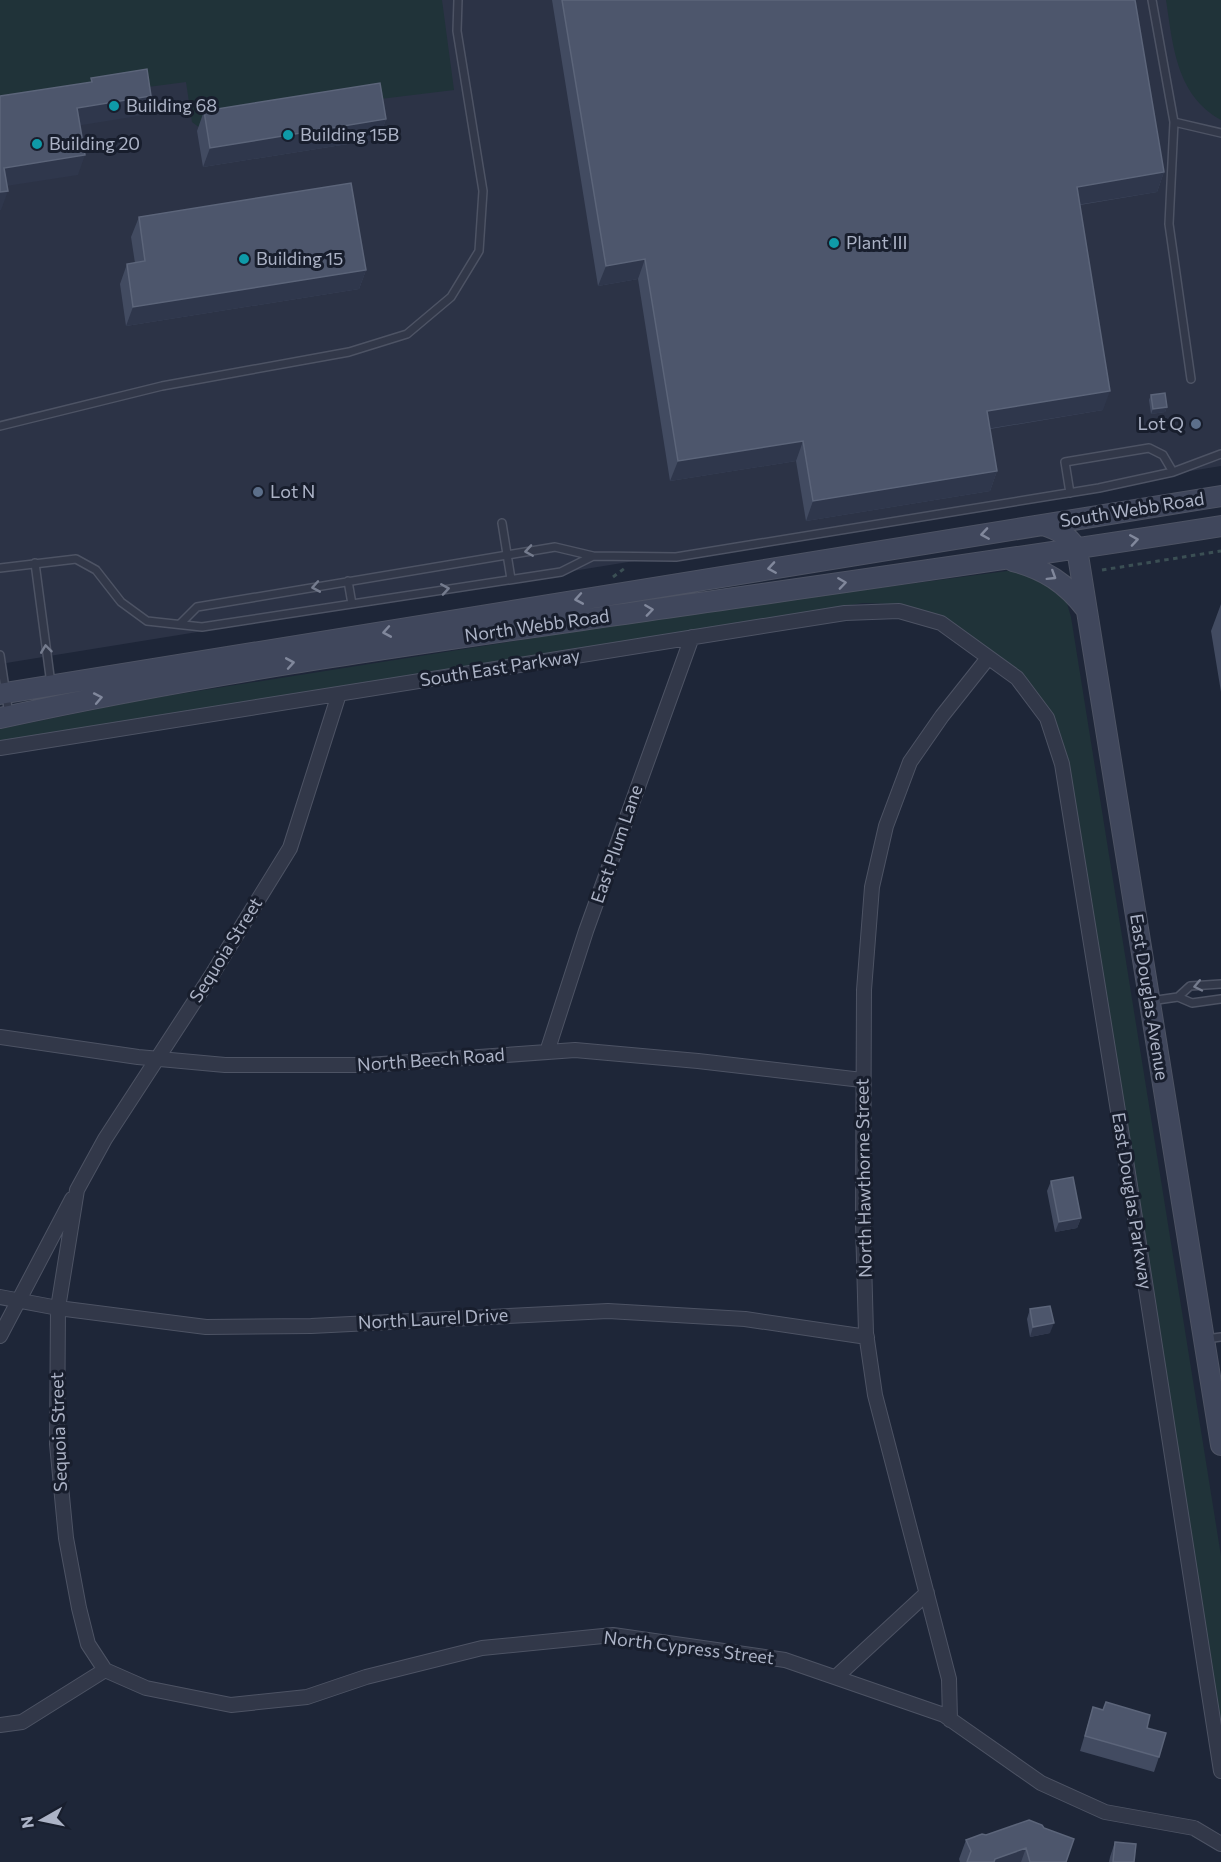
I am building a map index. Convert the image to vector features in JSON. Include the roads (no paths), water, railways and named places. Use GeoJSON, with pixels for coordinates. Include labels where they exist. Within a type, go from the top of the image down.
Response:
{"type":"FeatureCollection","features":[{"type":"Feature","properties":{"kind":"main road","name":"South Webb Road"},"geometry":{"type":"LineString","coordinates":[[1043,525],[1221,496]]}},
{"type":"Feature","properties":{"kind":"main road"},"geometry":{"type":"LineString","coordinates":[[1043,525],[1058,529],[1077,549],[1082,539],[1118,513]]}},
{"type":"Feature","properties":{"kind":"main road","name":"North Webb Road"},"geometry":{"type":"LineString","coordinates":[[3,694],[1043,525]]}},
{"type":"Feature","properties":{"kind":"main road","name":"South Webb Road"},"geometry":{"type":"LineString","coordinates":[[1077,549],[1221,526]]}},
{"type":"Feature","properties":{"kind":"main road","name":"North Webb Road"},"geometry":{"type":"LineString","coordinates":[[4,717],[152,687],[349,653],[1077,549]]}},
{"type":"Feature","properties":{"kind":"main road","name":"East Douglas Avenue"},"geometry":{"type":"LineString","coordinates":[[1077,549],[1150,1002],[1213,1338],[1221,1445]]}},
{"type":"Feature","properties":{"kind":"main road"},"geometry":{"type":"LineString","coordinates":[[1007,559],[1047,572],[1062,583],[1087,610]]}},
{"type":"Feature","properties":{"kind":"street","name":"South East Parkway"},"geometry":{"type":"LineString","coordinates":[[0,748],[845,613],[899,610],[941,623],[987,658]]}},
{"type":"Feature","properties":{"kind":"street","name":"East Plum Lane"},"geometry":{"type":"LineString","coordinates":[[547,1052],[594,909],[692,637]]}},
{"type":"Feature","properties":{"kind":"street","name":"North Hawthorne Street"},"geometry":{"type":"LineString","coordinates":[[950,1720],[949,1679],[875,1395],[867,1337],[863,1223],[864,990],[872,887],[886,826],[910,762],[987,658]]}},
{"type":"Feature","properties":{"kind":"street","name":"East Douglas Parkway"},"geometry":{"type":"LineString","coordinates":[[987,658],[1017,678],[1047,718],[1062,764],[1221,1771]]}},
{"type":"Feature","properties":{"kind":"street","name":"Sequoia Street"},"geometry":{"type":"LineString","coordinates":[[0,1336],[105,1139],[290,848],[339,694]]}},
{"type":"Feature","properties":{"kind":"street","name":"North Beech Road"},"geometry":{"type":"LineString","coordinates":[[0,1036],[157,1059],[225,1065],[368,1065],[575,1050],[862,1080]]}},
{"type":"Feature","properties":{"kind":"street","name":"Sequoia Street"},"geometry":{"type":"LineString","coordinates":[[77,1190],[58,1308],[57,1443],[66,1538],[79,1608],[88,1644],[105,1670]]}},
{"type":"Feature","properties":{"kind":"street","name":"North Laurel Drive"},"geometry":{"type":"LineString","coordinates":[[0,1297],[58,1308],[206,1327],[311,1326],[608,1311],[745,1319],[867,1337]]}},
{"type":"Feature","properties":{"kind":"street"},"geometry":{"type":"LineString","coordinates":[[836,1677],[927,1593]]}},
{"type":"Feature","properties":{"kind":"street","name":"North Cypress Street"},"geometry":{"type":"LineString","coordinates":[[105,1670],[146,1688],[231,1705],[307,1697],[366,1677],[482,1648],[613,1635],[785,1660],[944,1715],[1041,1783],[1105,1812],[1194,1828],[1221,1844]]}},
{"type":"Feature","properties":{"kind":"street"},"geometry":{"type":"LineString","coordinates":[[0,1725],[22,1722],[105,1670]]}},
{"type":"Feature","properties":{"kind":"lane"},"geometry":{"type":"LineString","coordinates":[[0,426],[162,386],[349,352],[407,334],[450,297],[479,251],[483,191],[457,31],[458,0]]}},
{"type":"Feature","properties":{"kind":"lane"},"geometry":{"type":"LineString","coordinates":[[1152,0],[1174,122],[1169,224],[1191,379]]}},
{"type":"Feature","properties":{"kind":"lane"},"geometry":{"type":"LineString","coordinates":[[1174,122],[1221,133]]}},
{"type":"Feature","properties":{"kind":"lane"},"geometry":{"type":"LineString","coordinates":[[1070,493],[1065,462],[1149,448],[1163,455],[1173,472]]}},
{"type":"Feature","properties":{"kind":"lane"},"geometry":{"type":"LineString","coordinates":[[180,624],[197,607],[348,581],[555,547],[593,556],[676,556],[1070,493],[1173,472],[1221,453]]}},
{"type":"Feature","properties":{"kind":"lane"},"geometry":{"type":"LineString","coordinates":[[502,523],[511,579]]}},
{"type":"Feature","properties":{"kind":"lane"},"geometry":{"type":"LineString","coordinates":[[0,568],[76,559],[96,570],[121,602],[147,621],[202,627],[561,572],[593,556]]}},
{"type":"Feature","properties":{"kind":"lane"},"geometry":{"type":"LineString","coordinates":[[35,563],[55,707]]}},
{"type":"Feature","properties":{"kind":"lane"},"geometry":{"type":"LineString","coordinates":[[348,581],[352,604]]}},
{"type":"Feature","properties":{"kind":"lane"},"geometry":{"type":"LineString","coordinates":[[0,655],[4,717]]}},
{"type":"Feature","properties":{"kind":"lane"},"geometry":{"type":"LineString","coordinates":[[1150,1002],[1178,997],[1190,986],[1221,984]]}},
{"type":"Feature","properties":{"kind":"lane"},"geometry":{"type":"LineString","coordinates":[[1178,997],[1192,1003],[1221,999]]}},
{"type":"Feature","properties":{"kind":"place","name":"Building 68"},"geometry":{"type":"Point","coordinates":[114,106]}},
{"type":"Feature","properties":{"kind":"place","name":"Building 15B"},"geometry":{"type":"Point","coordinates":[288,135]}},
{"type":"Feature","properties":{"kind":"place","name":"Building 20"},"geometry":{"type":"Point","coordinates":[37,144]}},
{"type":"Feature","properties":{"kind":"place","name":"Plant III"},"geometry":{"type":"Point","coordinates":[834,243]}},
{"type":"Feature","properties":{"kind":"place","name":"Building 15"},"geometry":{"type":"Point","coordinates":[244,259]}},
{"type":"Feature","properties":{"kind":"place","name":"Lot Q"},"geometry":{"type":"Point","coordinates":[1196,424]}},
{"type":"Feature","properties":{"kind":"place","name":"Lot N"},"geometry":{"type":"Point","coordinates":[258,492]}}]}
